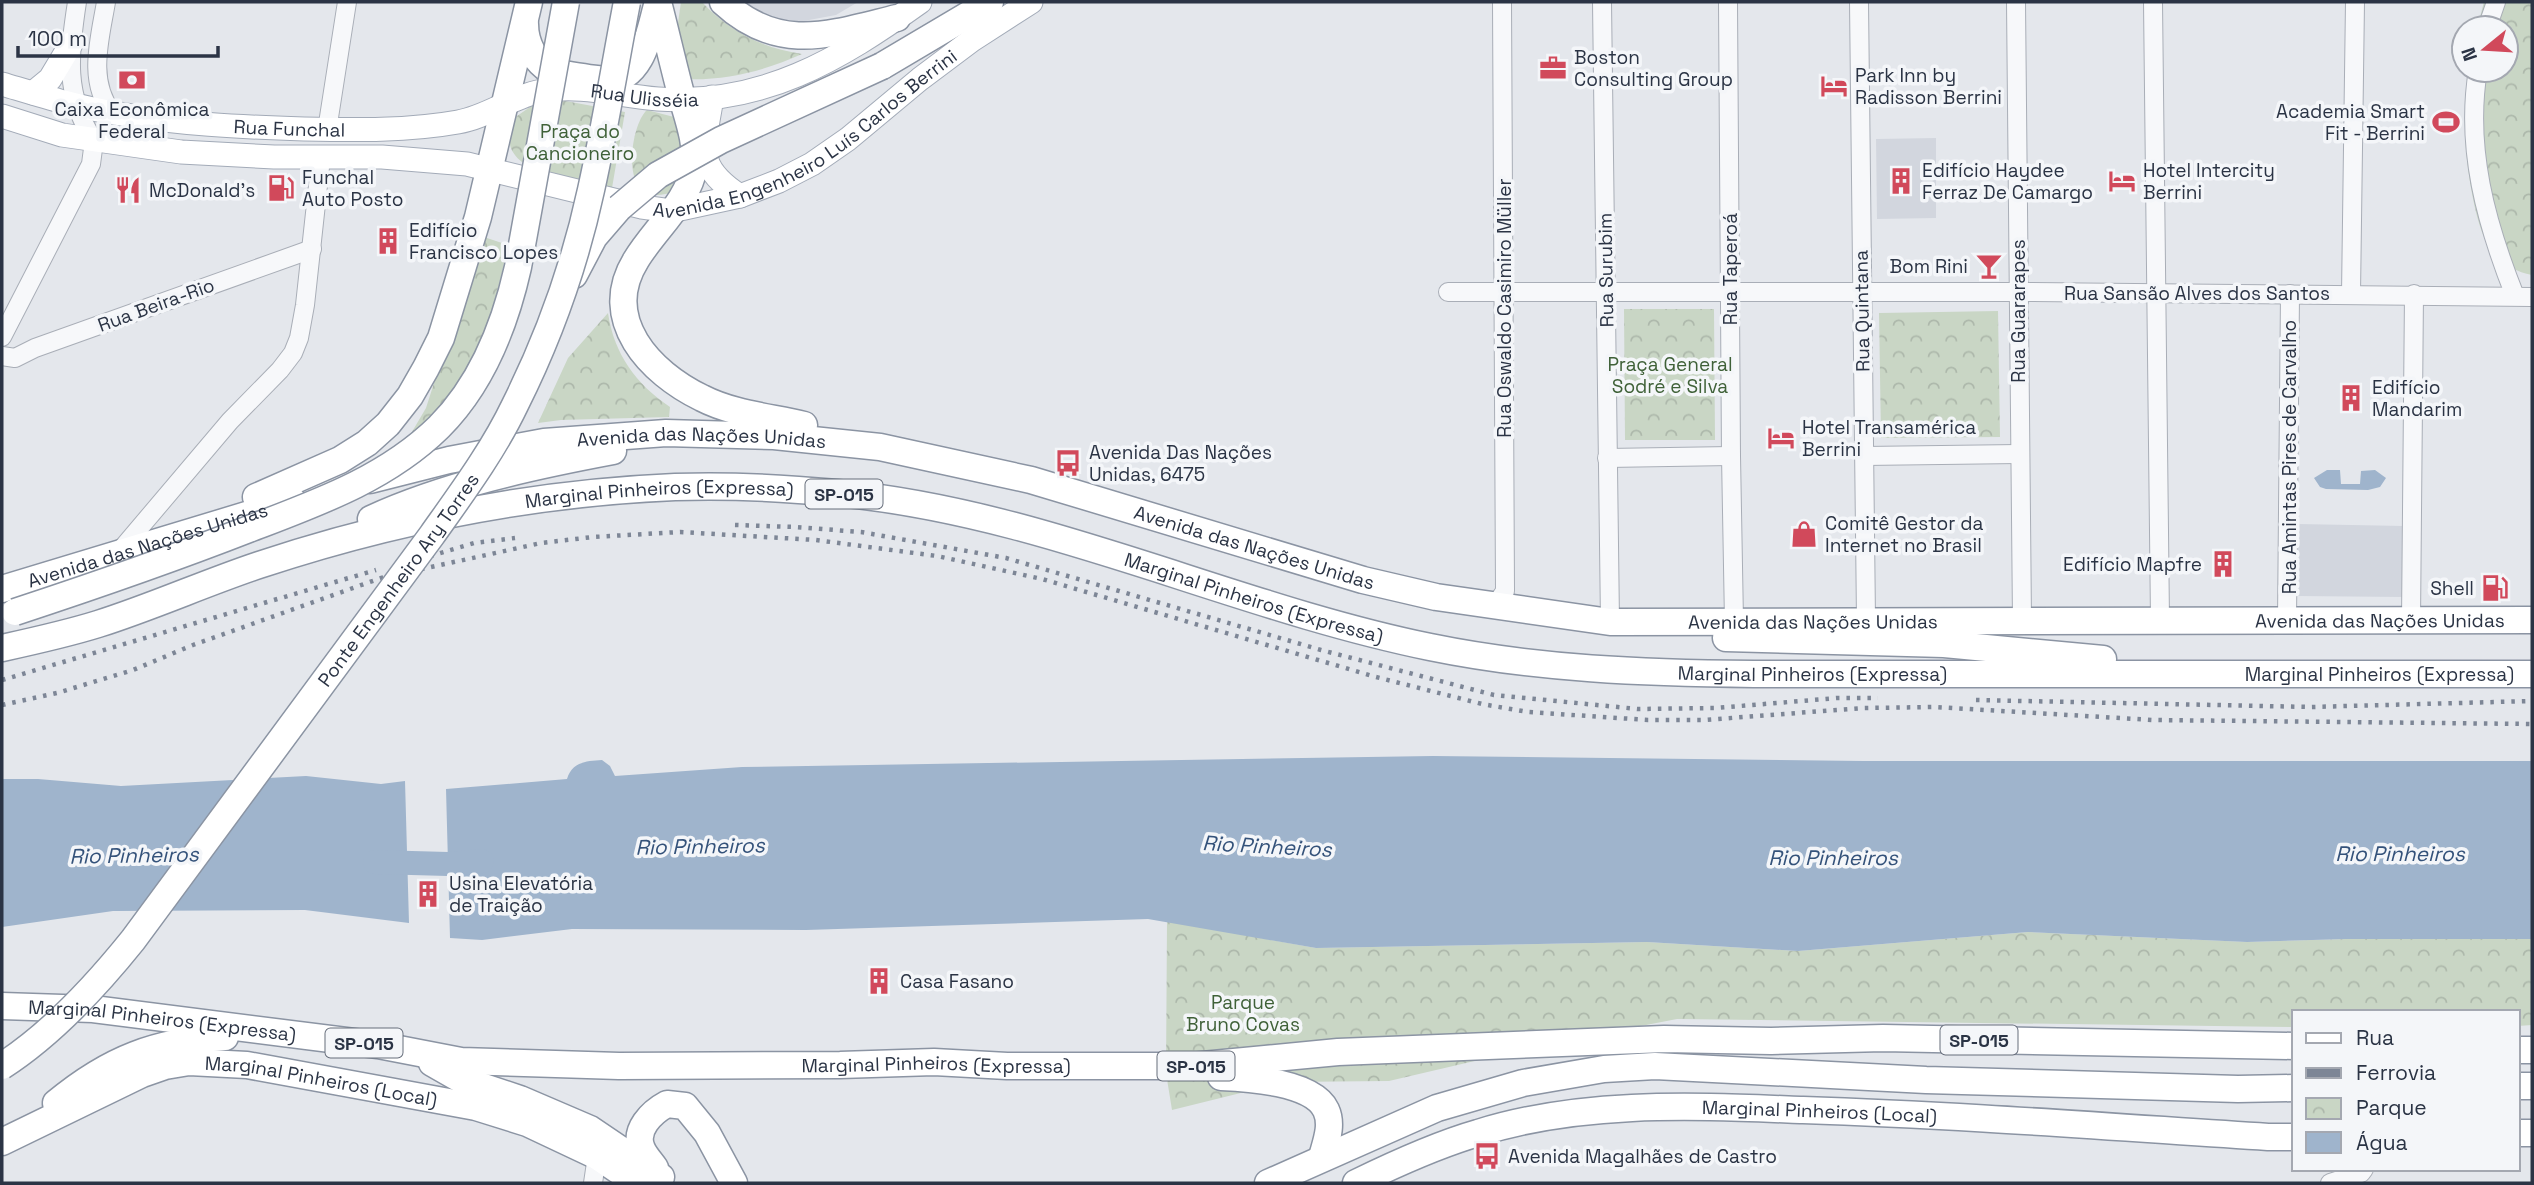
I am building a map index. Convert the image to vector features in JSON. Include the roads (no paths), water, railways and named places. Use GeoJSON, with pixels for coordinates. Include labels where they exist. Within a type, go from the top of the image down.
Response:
{"type":"FeatureCollection","features":[{"type":"Feature","properties":{"kind":"highway"},"geometry":{"type":"LineString","coordinates":[[8,614],[159,564],[354,486],[389,468],[441,425],[473,384],[491,351],[508,310],[566,2]]}},
{"type":"Feature","properties":{"kind":"highway","name":"Ponte Engenheiro Ary Torres"},"geometry":{"type":"LineString","coordinates":[[2,1066],[73,1007],[133,940],[432,535],[514,409],[559,304],[591,192],[627,2]]}},
{"type":"Feature","properties":{"kind":"highway"},"geometry":{"type":"LineString","coordinates":[[527,10],[528,44],[536,59],[545,68],[552,72],[609,80],[625,74],[637,63],[643,53],[658,2]]}},
{"type":"Feature","properties":{"kind":"highway"},"geometry":{"type":"LineString","coordinates":[[658,2],[693,143],[695,163],[692,180],[683,197],[634,262],[626,281],[623,307],[628,329],[640,351],[652,364],[702,399],[880,447]]}},
{"type":"Feature","properties":{"kind":"highway"},"geometry":{"type":"LineString","coordinates":[[723,2],[740,18],[774,33],[799,37],[897,18]]}},
{"type":"Feature","properties":{"kind":"highway"},"geometry":{"type":"LineString","coordinates":[[559,304],[594,237],[619,208],[658,175],[721,141],[883,66],[990,2]]}},
{"type":"Feature","properties":{"kind":"highway"},"geometry":{"type":"LineString","coordinates":[[197,530],[254,497],[340,460],[367,443],[388,424],[410,396],[440,338],[478,217],[527,10]]}},
{"type":"Feature","properties":{"kind":"highway","name":"Avenida das Nações Unidas"},"geometry":{"type":"LineString","coordinates":[[2,589],[327,491],[490,451],[544,442],[666,433],[774,436],[880,447],[1031,480],[1363,580],[1436,597],[1610,622],[2532,620]]}},
{"type":"Feature","properties":{"kind":"highway"},"geometry":{"type":"LineString","coordinates":[[331,544],[372,517],[433,495],[576,458],[708,434]]}},
{"type":"Feature","properties":{"kind":"highway","name":"Marginal Pinheiros (Expressa)"},"geometry":{"type":"LineString","coordinates":[[2,648],[101,623],[260,565],[397,526],[479,509],[572,495],[677,487],[770,488],[841,493],[913,504],[1024,527],[1320,619],[1428,647],[1576,668],[1657,673],[2532,674]]}},
{"type":"Feature","properties":{"kind":"highway"},"geometry":{"type":"LineString","coordinates":[[1521,611],[1611,636],[1944,644],[2121,661],[2212,674]]}},
{"type":"Feature","properties":{"kind":"highway"},"geometry":{"type":"LineString","coordinates":[[2443,674],[2532,660]]}},
{"type":"Feature","properties":{"kind":"highway","name":"Marginal Pinheiros (Expressa)"},"geometry":{"type":"LineString","coordinates":[[2,1006],[93,1009],[377,1045],[461,1062],[619,1066],[934,1062],[1007,1066],[1192,1066],[1338,1052],[1664,1039],[1771,1041],[1883,1038],[2292,1046]]}},
{"type":"Feature","properties":{"kind":"highway"},"geometry":{"type":"LineString","coordinates":[[8,1139],[90,1076],[136,1053],[165,1044],[203,1039],[281,1034]]}},
{"type":"Feature","properties":{"kind":"highway"},"geometry":{"type":"LineString","coordinates":[[417,1053],[460,1079],[520,1099],[590,1129],[655,1181]]}},
{"type":"Feature","properties":{"kind":"highway","name":"Marginal Pinheiros (Local)"},"geometry":{"type":"LineString","coordinates":[[8,1139],[142,1074],[165,1066],[204,1062],[247,1065],[476,1107],[527,1123],[655,1181]]}},
{"type":"Feature","properties":{"kind":"highway"},"geometry":{"type":"LineString","coordinates":[[1268,1183],[1437,1108],[1523,1083],[1604,1069],[1655,1066],[1926,1080],[2238,1089],[2292,1088]]}},
{"type":"Feature","properties":{"kind":"highway"},"geometry":{"type":"LineString","coordinates":[[1142,1067],[1205,1077],[1255,1078],[1312,1094],[1325,1108],[1329,1124],[1322,1157]]}},
{"type":"Feature","properties":{"kind":"highway"},"geometry":{"type":"LineString","coordinates":[[655,1181],[641,1148],[640,1135],[647,1119],[667,1104],[685,1106],[707,1133],[734,1183]]}},
{"type":"Feature","properties":{"kind":"highway","name":"Marginal Pinheiros (Local)"},"geometry":{"type":"LineString","coordinates":[[1356,1183],[1478,1132],[1572,1113],[1642,1107],[1939,1114],[2268,1138],[2292,1137]]}},
{"type":"Feature","properties":{"kind":"main road"},"geometry":{"type":"LineString","coordinates":[[740,196],[725,186],[713,173],[705,157],[703,139],[712,97],[779,83],[817,67],[920,2]]}},
{"type":"Feature","properties":{"kind":"main road","name":"Avenida Engenheiro Luís Carlos Berrini"},"geometry":{"type":"LineString","coordinates":[[562,187],[642,207],[671,211],[740,196],[779,181],[812,164],[848,139],[972,40],[1031,2]]}},
{"type":"Feature","properties":{"kind":"main road"},"geometry":{"type":"LineString","coordinates":[[33,93],[50,79],[71,44]]}},
{"type":"Feature","properties":{"kind":"main road","name":"Rua Funchal"},"geometry":{"type":"LineString","coordinates":[[2,83],[112,113],[195,123],[327,130],[398,128],[458,122],[485,114],[539,91],[577,88]]}},
{"type":"Feature","properties":{"kind":"main road","name":"Rua Ulisséia"},"geometry":{"type":"LineString","coordinates":[[577,88],[634,97],[682,100],[712,97]]}},
{"type":"Feature","properties":{"kind":"main road","name":"Rua Funchal"},"geometry":{"type":"LineString","coordinates":[[2,116],[62,135],[94,141],[228,155],[416,159],[467,164],[562,187]]}},
{"type":"Feature","properties":{"kind":"street"},"geometry":{"type":"LineString","coordinates":[[2,337],[91,164],[94,141],[82,122],[71,83],[71,44],[77,2]]}},
{"type":"Feature","properties":{"kind":"street"},"geometry":{"type":"LineString","coordinates":[[106,2],[97,72],[102,96],[112,113]]}},
{"type":"Feature","properties":{"kind":"street"},"geometry":{"type":"LineString","coordinates":[[327,130],[347,2]]}},
{"type":"Feature","properties":{"kind":"street","name":"Rua Oswaldo Casimiro Müller"},"geometry":{"type":"LineString","coordinates":[[1489,606],[1499,600],[1506,591],[1502,2]]}},
{"type":"Feature","properties":{"kind":"street","name":"Rua Surubim"},"geometry":{"type":"LineString","coordinates":[[1602,2],[1610,622]]}},
{"type":"Feature","properties":{"kind":"street","name":"Rua Taperoá"},"geometry":{"type":"LineString","coordinates":[[1728,2],[1734,621]]}},
{"type":"Feature","properties":{"kind":"street","name":"Rua Quintana"},"geometry":{"type":"LineString","coordinates":[[1859,2],[1866,620]]}},
{"type":"Feature","properties":{"kind":"street","name":"Rua Guararapes"},"geometry":{"type":"LineString","coordinates":[[2016,2],[2022,620]]}},
{"type":"Feature","properties":{"kind":"street"},"geometry":{"type":"LineString","coordinates":[[2153,2],[2160,620]]}},
{"type":"Feature","properties":{"kind":"street"},"geometry":{"type":"LineString","coordinates":[[2351,294],[2354,2]]}},
{"type":"Feature","properties":{"kind":"street"},"geometry":{"type":"LineString","coordinates":[[2477,84],[2473,132],[2477,171],[2489,221],[2524,296]]}},
{"type":"Feature","properties":{"kind":"street"},"geometry":{"type":"LineString","coordinates":[[116,556],[230,421],[293,354],[299,338],[312,249],[321,158]]}},
{"type":"Feature","properties":{"kind":"street","name":"Rua Beira-Rio"},"geometry":{"type":"LineString","coordinates":[[2,356],[15,358],[35,348],[312,249]]}},
{"type":"Feature","properties":{"kind":"street","name":"Rua Sansão Alves dos Santos"},"geometry":{"type":"LineString","coordinates":[[1448,292],[2524,296]]}},
{"type":"Feature","properties":{"kind":"street","name":"Rua Amintas Pires de Carvalho"},"geometry":{"type":"LineString","coordinates":[[2287,620],[2290,294]]}},
{"type":"Feature","properties":{"kind":"street"},"geometry":{"type":"LineString","coordinates":[[2411,620],[2414,294]]}},
{"type":"Feature","properties":{"kind":"street"},"geometry":{"type":"LineString","coordinates":[[1864,456],[2019,454]]}},
{"type":"Feature","properties":{"kind":"street"},"geometry":{"type":"LineString","coordinates":[[1607,458],[1731,456]]}},
{"type":"Feature","properties":{"kind":"street"},"geometry":{"type":"LineString","coordinates":[[593,1183],[597,1156]]}},
{"type":"Feature","properties":{"kind":"street"},"geometry":{"type":"LineString","coordinates":[[2330,1183],[2362,1171]]}},
{"type":"Feature","properties":{"kind":"water"},"geometry":{"type":"Polygon","coordinates":[[[2327,470],[2340,470],[2341,484],[2360,484],[2361,471],[2375,470],[2386,478],[2380,487],[2368,490],[2326,489],[2320,487],[2314,478],[2327,470]]]}},
{"type":"Feature","properties":{"kind":"water"},"geometry":{"type":"Polygon","coordinates":[[[1433,756],[1863,761],[2532,761],[2532,939],[2247,942],[2028,932],[1798,951],[1647,942],[1316,948],[1148,919],[806,930],[572,929],[482,940],[450,938],[446,789],[567,779],[572,769],[585,762],[602,760],[610,766],[615,776],[742,767],[1433,756]]]}},
{"type":"Feature","properties":{"kind":"water"},"geometry":{"type":"Polygon","coordinates":[[[306,776],[381,784],[405,781],[409,923],[305,910],[113,911],[2,927],[2,779],[38,779],[121,786],[306,776]]]}},
{"type":"Feature","properties":{"kind":"waterway","name":"Rio Pinheiros"},"geometry":{"type":"LineString","coordinates":[[375,862],[448,864],[482,861]]}},
{"type":"Feature","properties":{"kind":"railway"},"geometry":{"type":"LineString","coordinates":[[735,525],[861,532],[1006,558],[1321,650],[1494,695],[1638,709],[1716,708],[1837,698],[1878,698]]}},
{"type":"Feature","properties":{"kind":"railway"},"geometry":{"type":"LineString","coordinates":[[2,705],[57,693],[133,670],[193,645],[381,578],[541,543],[680,532],[816,540],[937,556],[1042,579],[1376,677],[1482,704],[1528,712],[1648,720],[1704,720],[1863,708],[1935,707],[2153,720],[2532,724]]}},
{"type":"Feature","properties":{"kind":"railway"},"geometry":{"type":"LineString","coordinates":[[420,559],[474,543],[515,538]]}},
{"type":"Feature","properties":{"kind":"railway"},"geometry":{"type":"LineString","coordinates":[[2,680],[376,570]]}},
{"type":"Feature","properties":{"kind":"railway"},"geometry":{"type":"LineString","coordinates":[[1976,700],[2311,707],[2532,701]]}},
{"type":"Feature","properties":{"kind":"place","name":"Boston Consulting Group"},"geometry":{"type":"Point","coordinates":[1553,68]}},
{"type":"Feature","properties":{"kind":"place","name":"Caixa Econômica Federal"},"geometry":{"type":"Point","coordinates":[132,80]}},
{"type":"Feature","properties":{"kind":"place","name":"Park Inn by Radisson Berrini"},"geometry":{"type":"Point","coordinates":[1834,86]}},
{"type":"Feature","properties":{"kind":"place","name":"Academia Smart Fit - Berrini"},"geometry":{"type":"Point","coordinates":[2446,122]}},
{"type":"Feature","properties":{"kind":"place","name":"Edifício Haydee Ferraz De Camargo"},"geometry":{"type":"Point","coordinates":[1901,181]}},
{"type":"Feature","properties":{"kind":"place","name":"Hotel Intercity Berrini"},"geometry":{"type":"Point","coordinates":[2122,181]}},
{"type":"Feature","properties":{"kind":"place","name":"Funchal Auto Posto"},"geometry":{"type":"Point","coordinates":[281,188]}},
{"type":"Feature","properties":{"kind":"place","name":"McDonald's"},"geometry":{"type":"Point","coordinates":[128,190]}},
{"type":"Feature","properties":{"kind":"place","name":"Edifício Francisco Lopes"},"geometry":{"type":"Point","coordinates":[388,241]}},
{"type":"Feature","properties":{"kind":"place","name":"Bom Rini"},"geometry":{"type":"Point","coordinates":[1989,266]}},
{"type":"Feature","properties":{"kind":"place","name":"Edifício Mandarim"},"geometry":{"type":"Point","coordinates":[2351,398]}},
{"type":"Feature","properties":{"kind":"place","name":"Hotel Transamérica Berrini"},"geometry":{"type":"Point","coordinates":[1781,438]}},
{"type":"Feature","properties":{"kind":"place","name":"Avenida Das Nações Unidas, 6475"},"geometry":{"type":"Point","coordinates":[1068,463]}},
{"type":"Feature","properties":{"kind":"place","name":"Comitê Gestor da Internet no Brasil"},"geometry":{"type":"Point","coordinates":[1804,534]}},
{"type":"Feature","properties":{"kind":"place","name":"Edifício Mapfre"},"geometry":{"type":"Point","coordinates":[2223,564]}},
{"type":"Feature","properties":{"kind":"place","name":"Shell"},"geometry":{"type":"Point","coordinates":[2495,588]}},
{"type":"Feature","properties":{"kind":"place","name":"Usina Elevatória de Traição"},"geometry":{"type":"Point","coordinates":[428,894]}},
{"type":"Feature","properties":{"kind":"place","name":"Casa Fasano"},"geometry":{"type":"Point","coordinates":[879,981]}},
{"type":"Feature","properties":{"kind":"place","name":"Avenida Magalhães de Castro"},"geometry":{"type":"Point","coordinates":[1487,1156]}},
{"type":"Feature","properties":{"kind":"park label","name":"Praça do Cancioneiro"},"geometry":{"type":"Point","coordinates":[580,142]}},
{"type":"Feature","properties":{"kind":"park label","name":"Praça General Sodré e Silva"},"geometry":{"type":"Point","coordinates":[1670,375]}},
{"type":"Feature","properties":{"kind":"park label","name":"Parque Bruno Covas"},"geometry":{"type":"Point","coordinates":[1243,1013]}}]}
